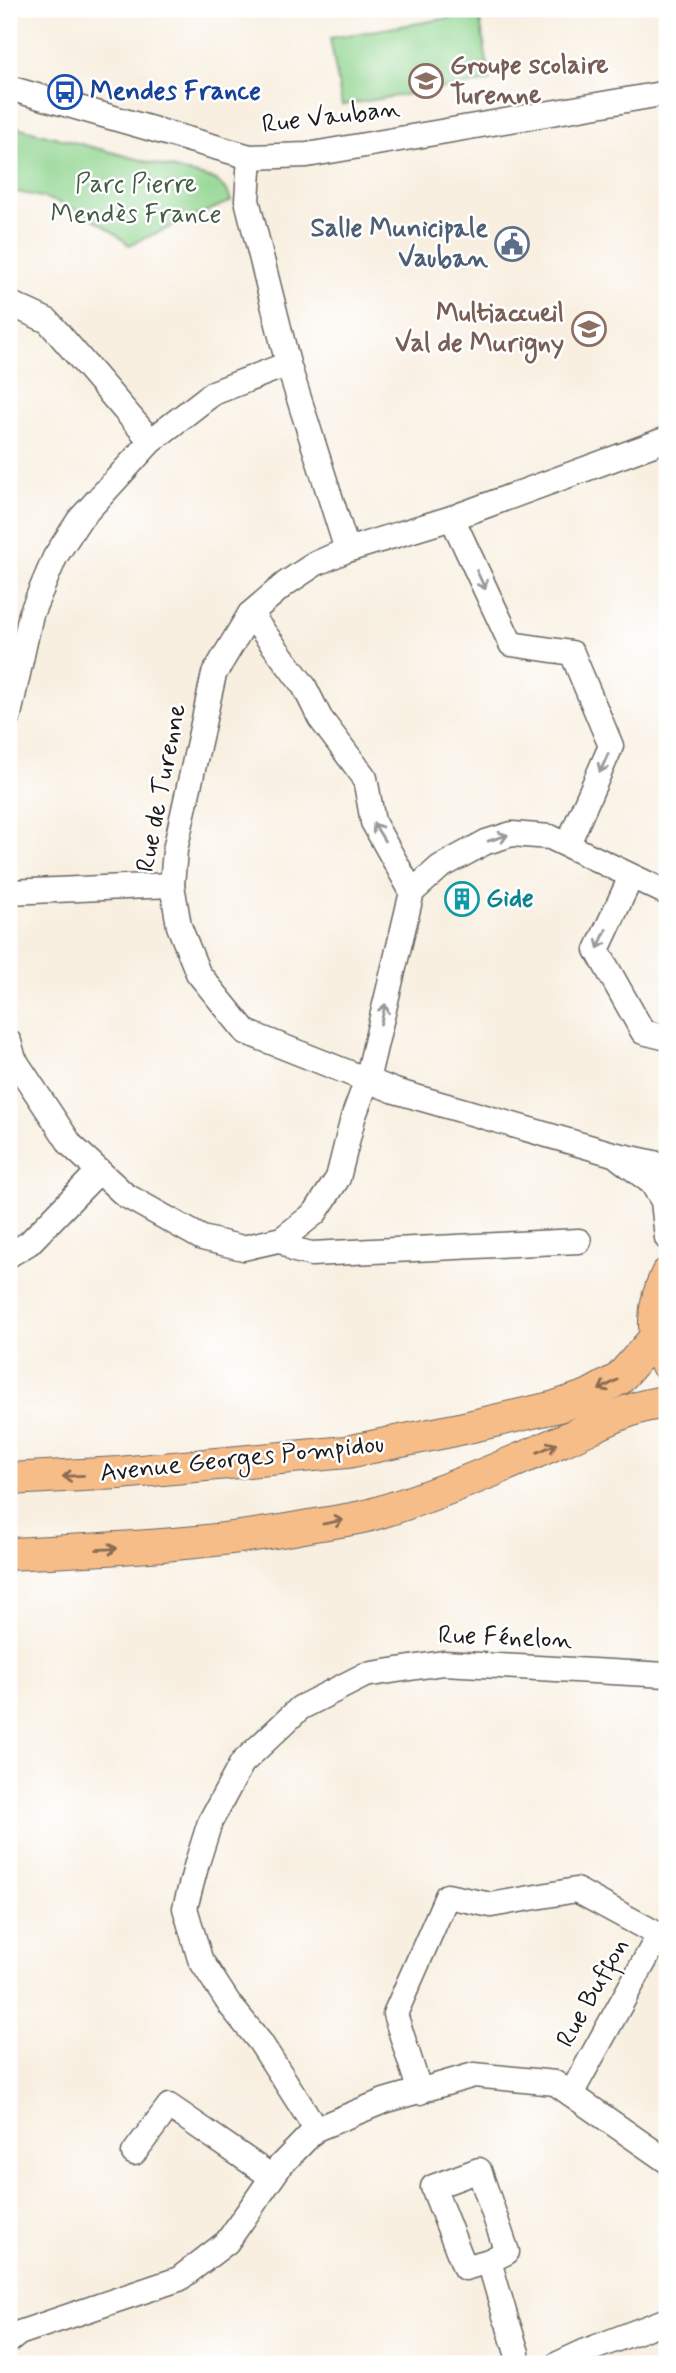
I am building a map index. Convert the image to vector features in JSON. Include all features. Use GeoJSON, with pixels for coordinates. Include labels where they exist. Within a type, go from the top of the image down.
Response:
{"type":"FeatureCollection","features":[{"type":"Feature","properties":{"kind":"main road"},"geometry":{"type":"LineString","coordinates":[[662,1351],[655,1313],[659,1290],[667,1274]]}},
{"type":"Feature","properties":{"kind":"main road","name":"Avenue Georges Pompidou"},"geometry":{"type":"LineString","coordinates":[[9,1479],[119,1473],[347,1452],[555,1407],[588,1396],[662,1351]]}},
{"type":"Feature","properties":{"kind":"main road"},"geometry":{"type":"LineString","coordinates":[[9,1554],[155,1547],[243,1538],[374,1514],[474,1480],[612,1416],[651,1403],[667,1402]]}},
{"type":"Feature","properties":{"kind":"street","name":"Rue Vauban"},"geometry":{"type":"LineString","coordinates":[[9,88],[250,157],[307,155],[667,93]]}},
{"type":"Feature","properties":{"kind":"street"},"geometry":{"type":"LineString","coordinates":[[250,157],[247,200],[288,363],[347,550]]}},
{"type":"Feature","properties":{"kind":"street"},"geometry":{"type":"LineString","coordinates":[[9,303],[48,321],[151,442]]}},
{"type":"Feature","properties":{"kind":"street"},"geometry":{"type":"LineString","coordinates":[[9,715],[14,669],[31,614],[55,557],[79,520],[151,442],[213,393],[288,363]]}},
{"type":"Feature","properties":{"kind":"street","name":"Rue de Turenne"},"geometry":{"type":"LineString","coordinates":[[667,439],[452,518],[347,550],[316,564],[285,584],[250,614],[214,674],[175,850],[172,885],[179,926],[198,973],[246,1032],[395,1091],[613,1154],[654,1163],[667,1170]]}},
{"type":"Feature","properties":{"kind":"street"},"geometry":{"type":"LineString","coordinates":[[452,518],[511,644],[572,653],[611,746],[568,844]]}},
{"type":"Feature","properties":{"kind":"street"},"geometry":{"type":"LineString","coordinates":[[250,614],[304,686],[320,718],[365,778],[373,821],[412,892]]}},
{"type":"Feature","properties":{"kind":"street"},"geometry":{"type":"LineString","coordinates":[[9,1042],[14,1059],[71,1145],[98,1172],[125,1195],[202,1238],[243,1248],[282,1239],[315,1213],[338,1178],[353,1118],[367,1080],[412,892],[440,867],[486,842],[512,834],[550,837],[667,893]]}},
{"type":"Feature","properties":{"kind":"street"},"geometry":{"type":"LineString","coordinates":[[631,877],[597,950],[643,1032],[667,1038]]}},
{"type":"Feature","properties":{"kind":"street"},"geometry":{"type":"LineString","coordinates":[[9,892],[172,885]]}},
{"type":"Feature","properties":{"kind":"street","name":"Rue de Turenne"},"geometry":{"type":"LineString","coordinates":[[613,1154],[652,1183],[663,1201],[667,1238]]}},
{"type":"Feature","properties":{"kind":"street"},"geometry":{"type":"LineString","coordinates":[[9,1255],[29,1243],[98,1172]]}},
{"type":"Feature","properties":{"kind":"street"},"geometry":{"type":"LineString","coordinates":[[282,1239],[295,1250],[311,1254],[579,1241]]}},
{"type":"Feature","properties":{"kind":"street","name":"Rue Fénelon"},"geometry":{"type":"LineString","coordinates":[[316,2129],[260,2042],[230,2005],[200,1959],[185,1908],[210,1822],[242,1763],[300,1708],[365,1675],[443,1663],[667,1675]]}},
{"type":"Feature","properties":{"kind":"street","name":"Rue Buffon"},"geometry":{"type":"LineString","coordinates":[[420,2092],[395,2014],[447,1896],[491,1905],[576,1891],[659,1935],[570,2094]]}},
{"type":"Feature","properties":{"kind":"street"},"geometry":{"type":"LineString","coordinates":[[9,2341],[19,2333],[179,2279],[227,2242],[272,2177],[316,2129],[384,2101],[474,2075],[555,2083],[662,2148]]}},
{"type":"Feature","properties":{"kind":"street"},"geometry":{"type":"LineString","coordinates":[[134,2153],[169,2106],[272,2177]]}},
{"type":"Feature","properties":{"kind":"street"},"geometry":{"type":"LineString","coordinates":[[489,2260],[518,2359]]}},
{"type":"Feature","properties":{"kind":"street"},"geometry":{"type":"LineString","coordinates":[[558,2364],[667,2320]]}},
{"type":"Feature","properties":{"kind":"green space"},"geometry":{"type":"Polygon","coordinates":[[[479,13],[490,81],[342,105],[330,38],[479,13]]]}},
{"type":"Feature","properties":{"kind":"green space","name":"Parc Pierre Mendès France"},"geometry":{"type":"Polygon","coordinates":[[[9,125],[216,180],[228,192],[231,201],[129,245],[102,224],[73,208],[42,197],[9,191],[9,125]]]}},
{"type":"Feature","properties":{"kind":"place","name":"Groupe scolaire Turenne"},"geometry":{"type":"Point","coordinates":[426,81]}},
{"type":"Feature","properties":{"kind":"place","name":"Mendes France"},"geometry":{"type":"Point","coordinates":[65,92]}},
{"type":"Feature","properties":{"kind":"place","name":"Salle Municipale Vauban"},"geometry":{"type":"Point","coordinates":[512,244]}},
{"type":"Feature","properties":{"kind":"place","name":"Multiaccueil Val de Murigny"},"geometry":{"type":"Point","coordinates":[589,329]}},
{"type":"Feature","properties":{"kind":"place","name":"Gide"},"geometry":{"type":"Point","coordinates":[462,899]}}]}
